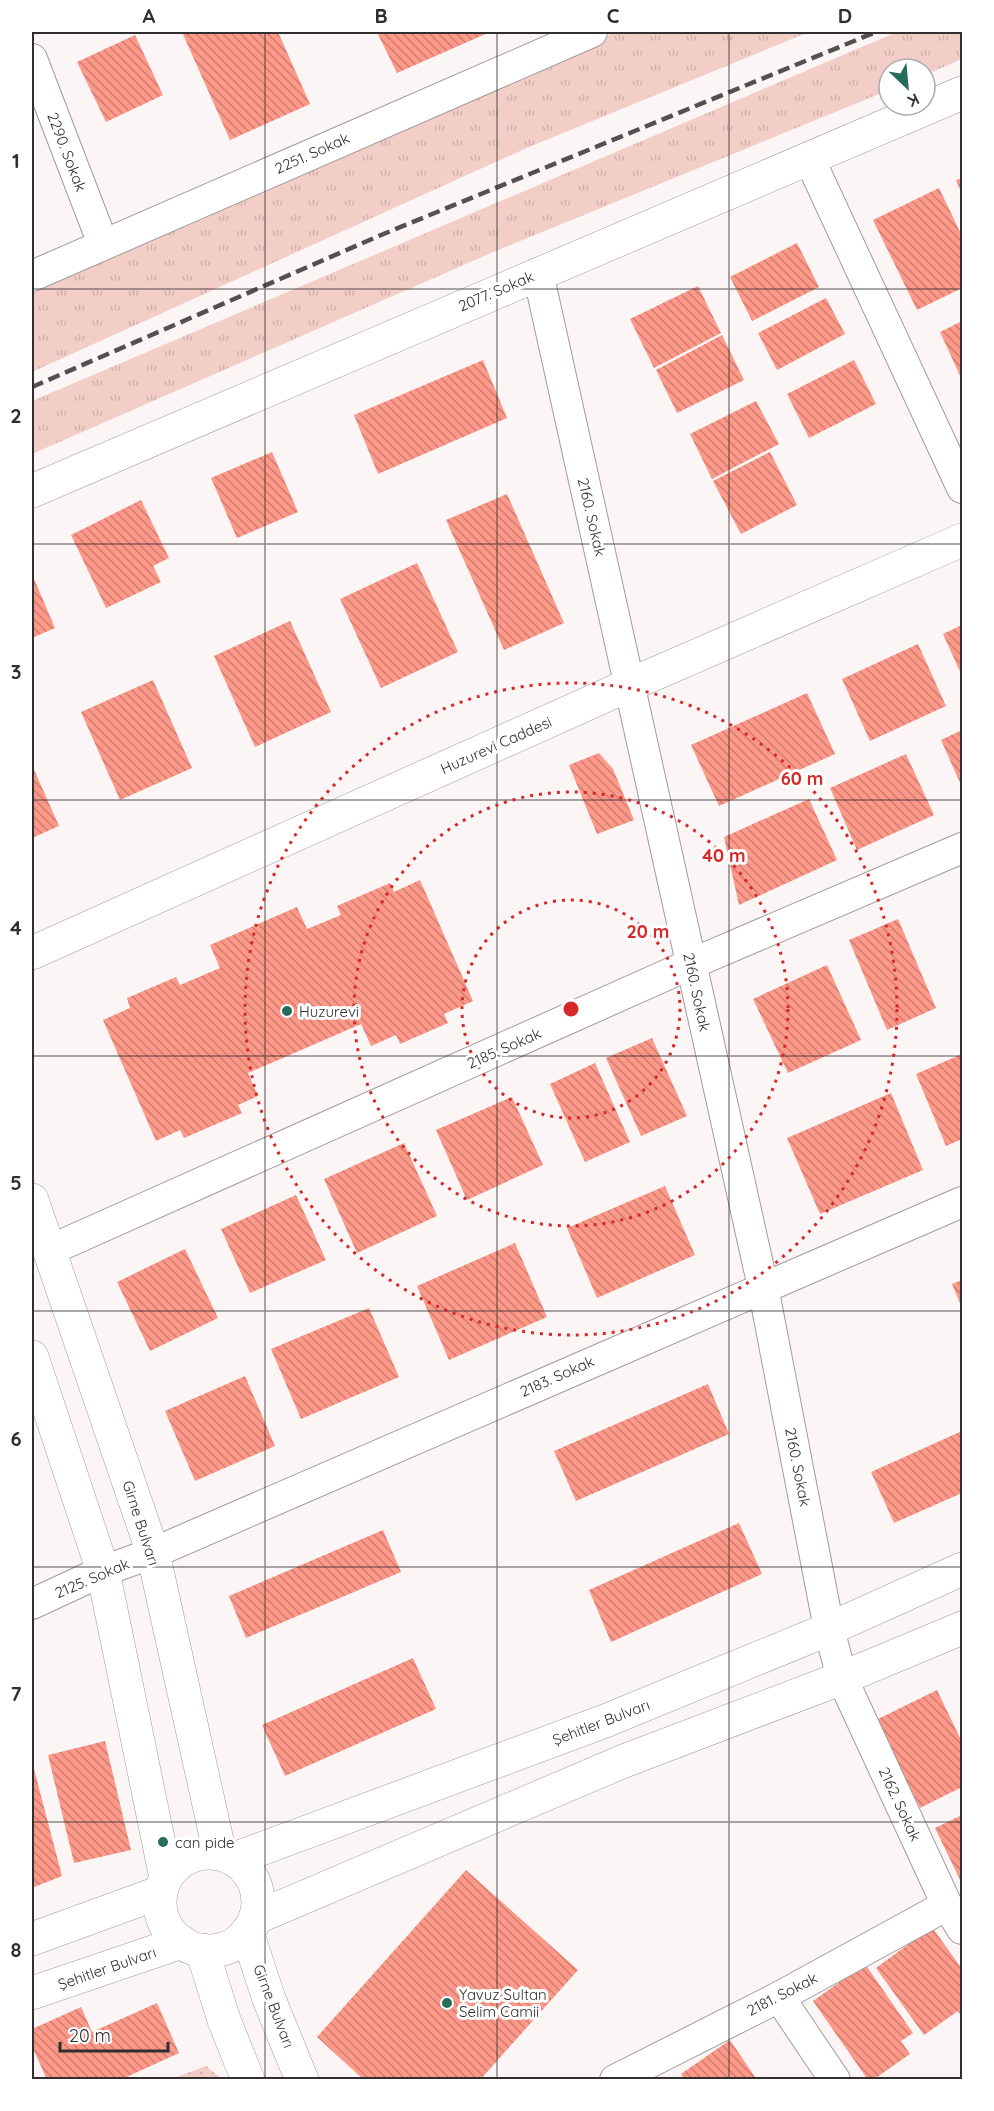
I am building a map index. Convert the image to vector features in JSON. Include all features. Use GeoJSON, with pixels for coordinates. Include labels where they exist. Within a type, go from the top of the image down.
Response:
{"type":"FeatureCollection","features":[{"type":"Feature","properties":{"kind":"main road","name":"2077. Sokak"},"geometry":{"type":"LineString","coordinates":[[32,491],[963,93]]}},
{"type":"Feature","properties":{"kind":"main road","name":"Huzurevi Caddesi"},"geometry":{"type":"LineString","coordinates":[[32,953],[630,685],[963,540]]}},
{"type":"Feature","properties":{"kind":"main road","name":"Girne Bulvarı"},"geometry":{"type":"LineString","coordinates":[[32,1200],[153,1553],[227,1857]]}},
{"type":"Feature","properties":{"kind":"main road"},"geometry":{"type":"LineString","coordinates":[[32,1357],[103,1571],[164,1885]]}},
{"type":"Feature","properties":{"kind":"main road","name":"Şehitler Bulvarı"},"geometry":{"type":"LineString","coordinates":[[192,1946],[165,1923],[160,1908],[164,1885],[176,1866],[189,1857],[204,1853],[227,1857],[605,1721],[830,1629],[963,1569]]}},
{"type":"Feature","properties":{"kind":"main road","name":"Şehitler Bulvarı"},"geometry":{"type":"LineString","coordinates":[[32,1994],[192,1946],[226,1946],[251,1925],[624,1761],[963,1628]]}},
{"type":"Feature","properties":{"kind":"main road"},"geometry":{"type":"LineString","coordinates":[[227,1857],[247,1870],[255,1885],[258,1901],[251,1925]]}},
{"type":"Feature","properties":{"kind":"main road","name":"Şehitler Bulvarı"},"geometry":{"type":"LineString","coordinates":[[32,1939],[164,1885]]}},
{"type":"Feature","properties":{"kind":"main road","name":"Girne Bulvarı"},"geometry":{"type":"LineString","coordinates":[[251,1925],[269,1999],[302,2079]]}},
{"type":"Feature","properties":{"kind":"main road"},"geometry":{"type":"LineString","coordinates":[[192,1946],[249,2079]]}},
{"type":"Feature","properties":{"kind":"street","name":"2251. Sokak"},"geometry":{"type":"LineString","coordinates":[[32,276],[592,32]]}},
{"type":"Feature","properties":{"kind":"street","name":"2290. Sokak"},"geometry":{"type":"LineString","coordinates":[[32,59],[103,244]]}},
{"type":"Feature","properties":{"kind":"street"},"geometry":{"type":"LineString","coordinates":[[809,158],[963,488]]}},
{"type":"Feature","properties":{"kind":"street","name":"2160. Sokak"},"geometry":{"type":"LineString","coordinates":[[538,273],[763,1287],[830,1629],[842,1677]]}},
{"type":"Feature","properties":{"kind":"street","name":"2185. Sokak"},"geometry":{"type":"LineString","coordinates":[[48,1251],[691,964],[963,848]]}},
{"type":"Feature","properties":{"kind":"street","name":"2183. Sokak"},"geometry":{"type":"LineString","coordinates":[[153,1553],[963,1202]]}},
{"type":"Feature","properties":{"kind":"street","name":"2125. Sokak"},"geometry":{"type":"LineString","coordinates":[[32,1604],[103,1571],[153,1553]]}},
{"type":"Feature","properties":{"kind":"street","name":"2162. Sokak"},"geometry":{"type":"LineString","coordinates":[[842,1677],[955,1917]]}},
{"type":"Feature","properties":{"kind":"street","name":"2181. Sokak"},"geometry":{"type":"LineString","coordinates":[[633,2075],[779,1997],[955,1917]]}},
{"type":"Feature","properties":{"kind":"street"},"geometry":{"type":"LineString","coordinates":[[779,1997],[835,2079]]}},
{"type":"Feature","properties":{"kind":"green space"},"geometry":{"type":"Polygon","coordinates":[[[614,32],[809,32],[529,147],[32,372],[32,293],[614,32]]]}},
{"type":"Feature","properties":{"kind":"green space"},"geometry":{"type":"Polygon","coordinates":[[[897,32],[962,32],[962,59],[937,70],[937,57],[877,57],[877,95],[498,250],[32,454],[32,401],[897,32]]]}},
{"type":"Feature","properties":{"kind":"green space"},"geometry":{"type":"Polygon","coordinates":[[[206,2066],[222,2079],[171,2079],[206,2066]]]}},
{"type":"Feature","properties":{"kind":"building"},"geometry":{"type":"Polygon","coordinates":[[[182,32],[278,32],[310,104],[230,140],[182,32]]]}},
{"type":"Feature","properties":{"kind":"building"},"geometry":{"type":"Polygon","coordinates":[[[377,32],[490,32],[397,73],[377,32]]]}},
{"type":"Feature","properties":{"kind":"building"},"geometry":{"type":"Polygon","coordinates":[[[135,35],[163,95],[106,122],[77,62],[135,35]]]}},
{"type":"Feature","properties":{"kind":"building"},"geometry":{"type":"Polygon","coordinates":[[[962,178],[962,194],[956,180],[962,178]]]}},
{"type":"Feature","properties":{"kind":"building"},"geometry":{"type":"Polygon","coordinates":[[[939,188],[962,236],[962,288],[917,310],[873,220],[939,188]]]}},
{"type":"Feature","properties":{"kind":"building"},"geometry":{"type":"Polygon","coordinates":[[[797,243],[819,287],[752,321],[730,277],[797,243]]]}},
{"type":"Feature","properties":{"kind":"building"},"geometry":{"type":"Polygon","coordinates":[[[698,286],[721,333],[654,368],[630,319],[698,286]]]}},
{"type":"Feature","properties":{"kind":"building"},"geometry":{"type":"Polygon","coordinates":[[[826,298],[845,334],[777,370],[758,333],[826,298]]]}},
{"type":"Feature","properties":{"kind":"building"},"geometry":{"type":"Polygon","coordinates":[[[962,321],[962,380],[940,332],[962,321]]]}},
{"type":"Feature","properties":{"kind":"building"},"geometry":{"type":"Polygon","coordinates":[[[722,335],[744,380],[677,413],[656,370],[722,335]]]}},
{"type":"Feature","properties":{"kind":"building"},"geometry":{"type":"Polygon","coordinates":[[[483,360],[507,418],[378,474],[354,415],[483,360]]]}},
{"type":"Feature","properties":{"kind":"building"},"geometry":{"type":"Polygon","coordinates":[[[854,360],[876,404],[809,438],[787,394],[854,360]]]}},
{"type":"Feature","properties":{"kind":"building"},"geometry":{"type":"Polygon","coordinates":[[[756,401],[779,444],[712,479],[690,434],[756,401]]]}},
{"type":"Feature","properties":{"kind":"building"},"geometry":{"type":"Polygon","coordinates":[[[272,452],[298,512],[237,538],[211,478],[272,452]]]}},
{"type":"Feature","properties":{"kind":"building"},"geometry":{"type":"Polygon","coordinates":[[[770,452],[797,505],[741,534],[713,481],[770,452]]]}},
{"type":"Feature","properties":{"kind":"building"},"geometry":{"type":"Polygon","coordinates":[[[507,494],[564,623],[504,650],[446,520],[507,494]]]}},
{"type":"Feature","properties":{"kind":"building"},"geometry":{"type":"Polygon","coordinates":[[[141,500],[169,558],[153,566],[161,582],[106,608],[71,535],[141,500]]]}},
{"type":"Feature","properties":{"kind":"building"},"geometry":{"type":"Polygon","coordinates":[[[417,563],[458,652],[381,688],[340,599],[417,563]]]}},
{"type":"Feature","properties":{"kind":"building"},"geometry":{"type":"Polygon","coordinates":[[[32,574],[55,628],[32,638],[32,574]]]}},
{"type":"Feature","properties":{"kind":"building"},"geometry":{"type":"Polygon","coordinates":[[[290,621],[331,712],[255,747],[214,656],[290,621]]]}},
{"type":"Feature","properties":{"kind":"building"},"geometry":{"type":"Polygon","coordinates":[[[962,625],[962,676],[943,634],[962,625]]]}},
{"type":"Feature","properties":{"kind":"building"},"geometry":{"type":"Polygon","coordinates":[[[918,644],[946,706],[870,741],[842,679],[918,644]]]}},
{"type":"Feature","properties":{"kind":"building"},"geometry":{"type":"Polygon","coordinates":[[[153,680],[192,768],[120,800],[81,712],[153,680]]]}},
{"type":"Feature","properties":{"kind":"building"},"geometry":{"type":"Polygon","coordinates":[[[807,693],[835,754],[719,806],[691,745],[807,693]]]}},
{"type":"Feature","properties":{"kind":"building"},"geometry":{"type":"Polygon","coordinates":[[[962,730],[962,787],[941,740],[962,730]]]}},
{"type":"Feature","properties":{"kind":"building"},"geometry":{"type":"Polygon","coordinates":[[[599,753],[613,769],[634,820],[597,834],[569,765],[599,753]]]}},
{"type":"Feature","properties":{"kind":"building"},"geometry":{"type":"Polygon","coordinates":[[[906,754],[934,815],[857,850],[830,788],[906,754]]]}},
{"type":"Feature","properties":{"kind":"building"},"geometry":{"type":"Polygon","coordinates":[[[32,765],[59,826],[32,838],[32,765]]]}},
{"type":"Feature","properties":{"kind":"building"},"geometry":{"type":"Polygon","coordinates":[[[809,799],[837,860],[739,905],[724,837],[809,799]]]}},
{"type":"Feature","properties":{"kind":"building","name":"Huzurevi"},"geometry":{"type":"Polygon","coordinates":[[[420,880],[473,1001],[444,1014],[448,1023],[400,1044],[396,1035],[371,1046],[361,1024],[248,1073],[258,1096],[238,1105],[242,1113],[184,1138],[180,1130],[156,1141],[103,1020],[130,1008],[127,998],[176,977],[180,985],[220,968],[210,945],[297,907],[307,929],[341,915],[337,906],[390,883],[394,892],[420,880]]]}},
{"type":"Feature","properties":{"kind":"building"},"geometry":{"type":"Polygon","coordinates":[[[898,919],[936,1008],[887,1030],[849,940],[898,919]]]}},
{"type":"Feature","properties":{"kind":"building"},"geometry":{"type":"Polygon","coordinates":[[[827,965],[861,1040],[788,1073],[753,999],[827,965]]]}},
{"type":"Feature","properties":{"kind":"building"},"geometry":{"type":"Polygon","coordinates":[[[652,1038],[687,1116],[641,1136],[606,1058],[652,1038]]]}},
{"type":"Feature","properties":{"kind":"building"},"geometry":{"type":"Polygon","coordinates":[[[962,1054],[962,1139],[946,1146],[916,1074],[962,1054]]]}},
{"type":"Feature","properties":{"kind":"building"},"geometry":{"type":"Polygon","coordinates":[[[595,1063],[630,1142],[585,1162],[550,1084],[595,1063]]]}},
{"type":"Feature","properties":{"kind":"building"},"geometry":{"type":"Polygon","coordinates":[[[891,1093],[923,1170],[820,1214],[787,1138],[891,1093]]]}},
{"type":"Feature","properties":{"kind":"building"},"geometry":{"type":"Polygon","coordinates":[[[512,1097],[543,1165],[467,1200],[436,1130],[512,1097]]]}},
{"type":"Feature","properties":{"kind":"building"},"geometry":{"type":"Polygon","coordinates":[[[404,1143],[437,1216],[357,1253],[324,1179],[404,1143]]]}},
{"type":"Feature","properties":{"kind":"building"},"geometry":{"type":"Polygon","coordinates":[[[665,1186],[695,1255],[597,1298],[567,1228],[665,1186]]]}},
{"type":"Feature","properties":{"kind":"building"},"geometry":{"type":"Polygon","coordinates":[[[296,1195],[326,1260],[250,1293],[221,1229],[296,1195]]]}},
{"type":"Feature","properties":{"kind":"building"},"geometry":{"type":"Polygon","coordinates":[[[515,1243],[547,1317],[449,1360],[417,1286],[515,1243]]]}},
{"type":"Feature","properties":{"kind":"building"},"geometry":{"type":"Polygon","coordinates":[[[185,1249],[218,1318],[150,1351],[117,1282],[185,1249]]]}},
{"type":"Feature","properties":{"kind":"building"},"geometry":{"type":"Polygon","coordinates":[[[962,1280],[962,1308],[952,1284],[962,1280]]]}},
{"type":"Feature","properties":{"kind":"building"},"geometry":{"type":"Polygon","coordinates":[[[369,1308],[399,1377],[301,1419],[271,1349],[369,1308]]]}},
{"type":"Feature","properties":{"kind":"building"},"geometry":{"type":"Polygon","coordinates":[[[245,1376],[275,1446],[195,1481],[165,1411],[245,1376]]]}},
{"type":"Feature","properties":{"kind":"building"},"geometry":{"type":"Polygon","coordinates":[[[708,1384],[729,1434],[576,1501],[554,1451],[708,1384]]]}},
{"type":"Feature","properties":{"kind":"building"},"geometry":{"type":"Polygon","coordinates":[[[962,1431],[962,1493],[894,1523],[871,1472],[962,1431]]]}},
{"type":"Feature","properties":{"kind":"building"},"geometry":{"type":"Polygon","coordinates":[[[739,1523],[762,1574],[611,1642],[589,1590],[739,1523]]]}},
{"type":"Feature","properties":{"kind":"building"},"geometry":{"type":"Polygon","coordinates":[[[383,1530],[401,1572],[246,1638],[229,1596],[383,1530]]]}},
{"type":"Feature","properties":{"kind":"building"},"geometry":{"type":"Polygon","coordinates":[[[413,1658],[436,1709],[285,1776],[262,1725],[413,1658]]]}},
{"type":"Feature","properties":{"kind":"building"},"geometry":{"type":"Polygon","coordinates":[[[937,1690],[962,1742],[962,1787],[920,1808],[876,1720],[937,1690]]]}},
{"type":"Feature","properties":{"kind":"building"},"geometry":{"type":"Polygon","coordinates":[[[105,1741],[131,1850],[74,1863],[48,1755],[105,1741]]]}},
{"type":"Feature","properties":{"kind":"building"},"geometry":{"type":"Polygon","coordinates":[[[34,1769],[62,1876],[32,1888],[32,1770],[34,1769]]]}},
{"type":"Feature","properties":{"kind":"building"},"geometry":{"type":"Polygon","coordinates":[[[962,1815],[962,1884],[935,1828],[962,1815]]]}},
{"type":"Feature","properties":{"kind":"building","name":"Yavuz Sultan Selim Camii"},"geometry":{"type":"Polygon","coordinates":[[[466,1870],[578,1970],[480,2080],[364,2080],[317,2037],[466,1870]]]}},
{"type":"Feature","properties":{"kind":"building"},"geometry":{"type":"Polygon","coordinates":[[[932,1927],[962,1969],[962,2018],[958,2011],[924,2035],[876,1968],[932,1927]]]}},
{"type":"Feature","properties":{"kind":"building"},"geometry":{"type":"Polygon","coordinates":[[[865,1964],[913,2033],[901,2041],[910,2054],[873,2080],[868,2080],[813,2001],[865,1964]]]}},
{"type":"Feature","properties":{"kind":"building"},"geometry":{"type":"Polygon","coordinates":[[[157,2003],[179,2053],[120,2080],[47,2080],[32,2046],[32,2029],[81,2007],[92,2032],[157,2003]]]}},
{"type":"Feature","properties":{"kind":"building"},"geometry":{"type":"Polygon","coordinates":[[[730,2040],[757,2080],[685,2080],[681,2074],[730,2040]]]}},
{"type":"Feature","properties":{"kind":"railway"},"geometry":{"type":"LineString","coordinates":[[32,387],[381,235],[876,32]]}},
{"type":"Feature","properties":{"kind":"place","name":"Huzurevi"},"geometry":{"type":"Point","coordinates":[287,1011]}},
{"type":"Feature","properties":{"kind":"place","name":"can pide"},"geometry":{"type":"Point","coordinates":[163,1842]}},
{"type":"Feature","properties":{"kind":"place","name":"Yavuz Sultan Selim Camii"},"geometry":{"type":"Point","coordinates":[447,2003]}}]}
